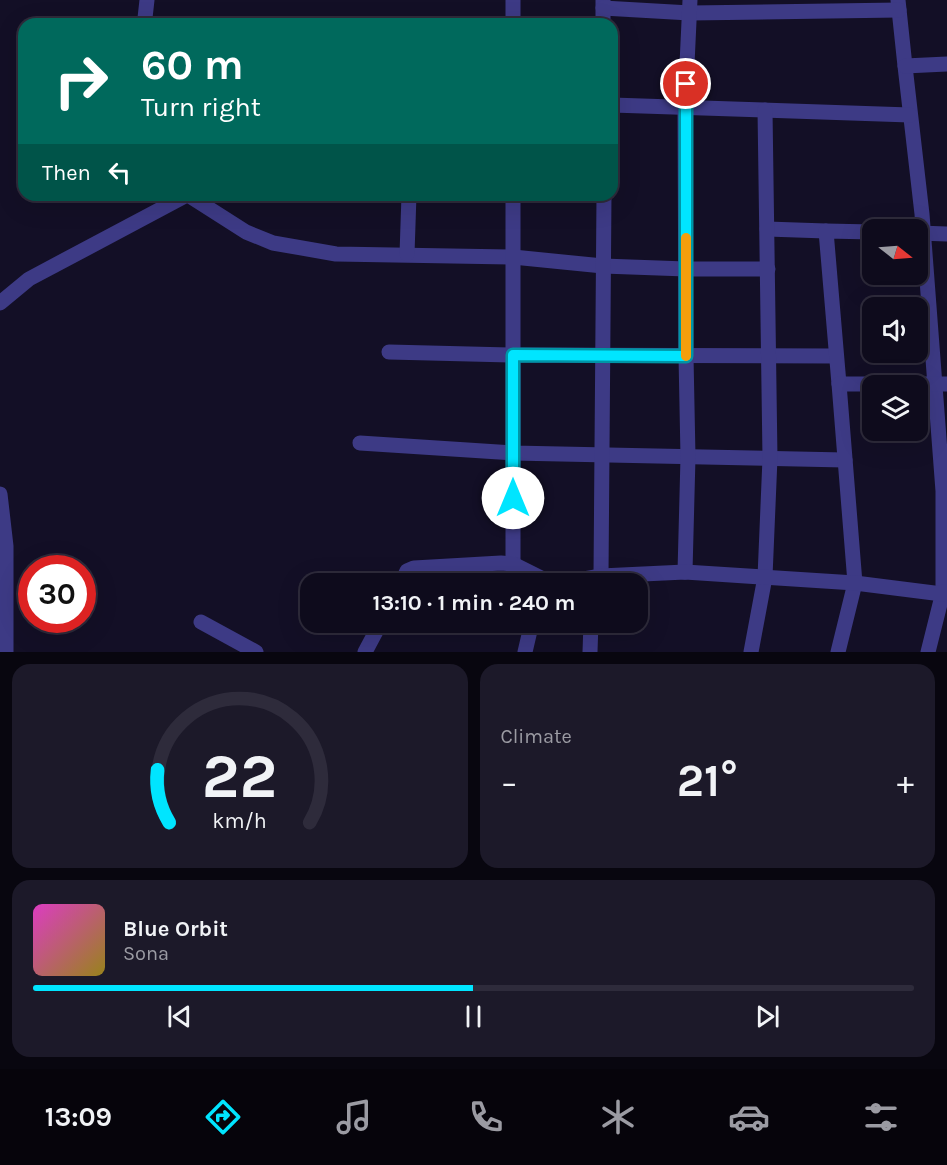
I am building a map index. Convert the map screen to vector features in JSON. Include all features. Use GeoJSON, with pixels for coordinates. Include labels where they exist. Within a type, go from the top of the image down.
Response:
{"type":"FeatureCollection","features":[{"type":"Feature","properties":{"kind":"street"},"geometry":{"type":"LineString","coordinates":[[145,18],[147,0]]}},
{"type":"Feature","properties":{"kind":"street"},"geometry":{"type":"LineString","coordinates":[[513,0],[513,18]]}},
{"type":"Feature","properties":{"kind":"street"},"geometry":{"type":"LineString","coordinates":[[603,4],[899,5],[920,219]]}},
{"type":"Feature","properties":{"kind":"street"},"geometry":{"type":"LineString","coordinates":[[685,572],[688,457],[685,107],[690,6]]}},
{"type":"Feature","properties":{"kind":"street"},"geometry":{"type":"LineString","coordinates":[[904,66],[947,64]]}},
{"type":"Feature","properties":{"kind":"street"},"geometry":{"type":"LineString","coordinates":[[618,105],[910,115]]}},
{"type":"Feature","properties":{"kind":"street"},"geometry":{"type":"LineString","coordinates":[[751,652],[765,577],[770,458],[765,110]]}},
{"type":"Feature","properties":{"kind":"street"},"geometry":{"type":"LineString","coordinates":[[0,303],[29,279],[177,201]]}},
{"type":"Feature","properties":{"kind":"street"},"geometry":{"type":"LineString","coordinates":[[197,201],[246,232],[273,243],[336,254],[513,257],[603,266],[768,269]]}},
{"type":"Feature","properties":{"kind":"street"},"geometry":{"type":"LineString","coordinates":[[407,254],[409,201]]}},
{"type":"Feature","properties":{"kind":"street"},"geometry":{"type":"LineString","coordinates":[[513,201],[513,564]]}},
{"type":"Feature","properties":{"kind":"street"},"geometry":{"type":"LineString","coordinates":[[596,573],[602,456],[604,201]]}},
{"type":"Feature","properties":{"kind":"street"},"geometry":{"type":"LineString","coordinates":[[767,229],[862,232]]}},
{"type":"Feature","properties":{"kind":"street"},"geometry":{"type":"LineString","coordinates":[[826,231],[855,583],[838,652]]}},
{"type":"Feature","properties":{"kind":"street"},"geometry":{"type":"LineString","coordinates":[[928,233],[947,234]]}},
{"type":"Feature","properties":{"kind":"street"},"geometry":{"type":"LineString","coordinates":[[928,285],[941,384],[945,592],[940,638],[928,652]]}},
{"type":"Feature","properties":{"kind":"street"},"geometry":{"type":"LineString","coordinates":[[389,352],[513,355],[836,356]]}},
{"type":"Feature","properties":{"kind":"street"},"geometry":{"type":"LineString","coordinates":[[839,384],[941,384]]}},
{"type":"Feature","properties":{"kind":"street"},"geometry":{"type":"LineString","coordinates":[[360,443],[513,453],[844,460]]}},
{"type":"Feature","properties":{"kind":"street"},"geometry":{"type":"LineString","coordinates":[[0,494],[6,546],[4,590],[6,652]]}},
{"type":"Feature","properties":{"kind":"street"},"geometry":{"type":"LineString","coordinates":[[406,573],[414,568],[501,563],[513,564],[531,573]]}},
{"type":"Feature","properties":{"kind":"street"},"geometry":{"type":"LineString","coordinates":[[648,575],[685,572],[855,583],[942,594],[945,592]]}},
{"type":"Feature","properties":{"kind":"street"},"geometry":{"type":"LineString","coordinates":[[201,622],[256,652]]}},
{"type":"Feature","properties":{"kind":"street"},"geometry":{"type":"LineString","coordinates":[[365,652],[375,633]]}},
{"type":"Feature","properties":{"kind":"street"},"geometry":{"type":"LineString","coordinates":[[525,652],[529,633]]}},
{"type":"Feature","properties":{"kind":"street"},"geometry":{"type":"LineString","coordinates":[[590,652],[591,633]]}},
{"type":"Feature","properties":{"kind":"slow traffic"},"geometry":{"type":"LineString","coordinates":[[686,238],[686,356]]}},
{"type":"Feature","properties":{"kind":"route"},"geometry":{"type":"LineString","coordinates":[[513,498],[513,355],[686,356],[686,84]]}}]}
